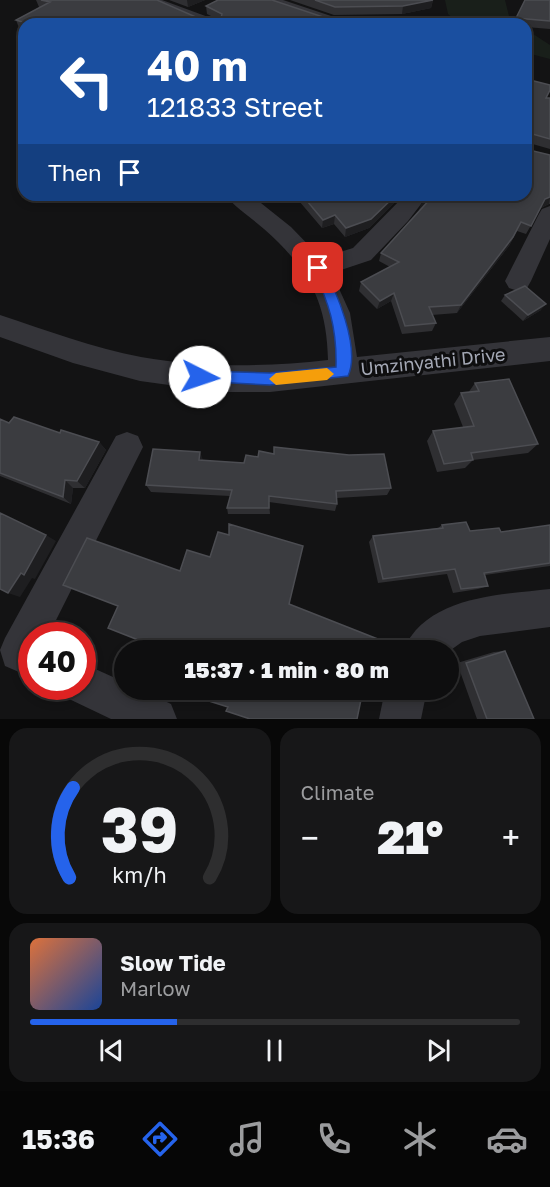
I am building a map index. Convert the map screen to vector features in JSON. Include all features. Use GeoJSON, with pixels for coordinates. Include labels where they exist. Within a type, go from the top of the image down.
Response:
{"type":"FeatureCollection","features":[{"type":"Feature","properties":{"kind":"street"},"geometry":{"type":"LineString","coordinates":[[148,0],[200,18]]}},
{"type":"Feature","properties":{"kind":"street"},"geometry":{"type":"LineString","coordinates":[[269,0],[325,18]]}},
{"type":"Feature","properties":{"kind":"street"},"geometry":{"type":"LineString","coordinates":[[190,14],[212,4]]}},
{"type":"Feature","properties":{"kind":"street"},"geometry":{"type":"LineString","coordinates":[[244,201],[291,241],[318,268],[336,304],[343,348],[343,372]]}},
{"type":"Feature","properties":{"kind":"street"},"geometry":{"type":"LineString","coordinates":[[318,268],[362,254],[412,201]]}},
{"type":"Feature","properties":{"kind":"street"},"geometry":{"type":"LineString","coordinates":[[518,280],[550,214]]}},
{"type":"Feature","properties":{"kind":"street","name":"Umzinyathi Drive"},"geometry":{"type":"LineString","coordinates":[[0,326],[73,351],[140,369],[220,379],[270,379],[550,349]]}},
{"type":"Feature","properties":{"kind":"street"},"geometry":{"type":"LineString","coordinates":[[17,651],[127,447]]}},
{"type":"Feature","properties":{"kind":"street"},"geometry":{"type":"LineString","coordinates":[[431,640],[434,636],[467,620],[550,608]]}},
{"type":"Feature","properties":{"kind":"street"},"geometry":{"type":"LineString","coordinates":[[96,690],[156,719]]}},
{"type":"Feature","properties":{"kind":"street"},"geometry":{"type":"LineString","coordinates":[[400,719],[404,700]]}},
{"type":"Feature","properties":{"kind":"shaded area"},"geometry":{"type":"Polygon","coordinates":[[[445,0],[505,0],[510,18],[453,18],[448,14],[445,0]]]}},
{"type":"Feature","properties":{"kind":"shaded area"},"geometry":{"type":"Polygon","coordinates":[[[532,33],[550,45],[550,59],[532,54],[532,33]]]}},
{"type":"Feature","properties":{"kind":"building"},"geometry":{"type":"Polygon","coordinates":[[[41,0],[157,0],[198,18],[20,18],[50,2],[41,0]]]}},
{"type":"Feature","properties":{"kind":"building"},"geometry":{"type":"Polygon","coordinates":[[[218,0],[272,0],[326,18],[221,18],[222,14],[206,6],[218,0]]]}},
{"type":"Feature","properties":{"kind":"building"},"geometry":{"type":"Polygon","coordinates":[[[315,0],[433,0],[403,6],[335,7],[315,0]]]}},
{"type":"Feature","properties":{"kind":"building"},"geometry":{"type":"Polygon","coordinates":[[[525,0],[550,0],[550,21],[516,18],[525,0]]]}},
{"type":"Feature","properties":{"kind":"building"},"geometry":{"type":"Polygon","coordinates":[[[532,80],[550,85],[546,98],[550,98],[550,139],[532,134],[532,80]]]}},
{"type":"Feature","properties":{"kind":"building"},"geometry":{"type":"Polygon","coordinates":[[[532,151],[550,155],[550,197],[545,199],[531,226],[521,222],[513,237],[461,305],[429,307],[436,323],[405,326],[394,293],[380,301],[361,282],[399,262],[381,253],[428,201],[532,201],[532,151]]]}},
{"type":"Feature","properties":{"kind":"building"},"geometry":{"type":"Polygon","coordinates":[[[307,201],[390,201],[371,219],[346,228],[335,215],[323,220],[307,201]]]}},
{"type":"Feature","properties":{"kind":"building"},"geometry":{"type":"Polygon","coordinates":[[[525,286],[546,304],[528,315],[505,295],[525,286]]]}},
{"type":"Feature","properties":{"kind":"building"},"geometry":{"type":"Polygon","coordinates":[[[509,379],[538,444],[471,453],[473,460],[444,464],[433,431],[474,426],[461,393],[479,391],[475,383],[509,379]]]}},
{"type":"Feature","properties":{"kind":"building"},"geometry":{"type":"Polygon","coordinates":[[[14,417],[60,433],[61,430],[99,442],[77,481],[65,480],[63,497],[0,473],[0,419],[9,423],[14,417]]]}},
{"type":"Feature","properties":{"kind":"building"},"geometry":{"type":"Polygon","coordinates":[[[274,447],[349,455],[384,454],[391,488],[336,491],[337,504],[269,496],[269,508],[227,508],[232,490],[146,485],[153,449],[200,452],[199,460],[244,463],[246,455],[258,457],[259,451],[274,454],[274,447]]]}},
{"type":"Feature","properties":{"kind":"building"},"geometry":{"type":"Polygon","coordinates":[[[0,513],[46,535],[24,575],[21,573],[8,593],[0,589],[0,513]]]}},
{"type":"Feature","properties":{"kind":"building"},"geometry":{"type":"Polygon","coordinates":[[[466,522],[470,531],[499,528],[501,532],[550,525],[550,563],[484,573],[488,586],[461,589],[455,569],[383,579],[373,536],[443,528],[442,525],[466,522]]]}},
{"type":"Feature","properties":{"kind":"building"},"geometry":{"type":"Polygon","coordinates":[[[229,524],[303,546],[289,604],[380,640],[138,640],[108,628],[118,606],[63,585],[87,538],[180,571],[187,550],[210,557],[218,532],[229,535],[229,524]]]}},
{"type":"Feature","properties":{"kind":"building"},"geometry":{"type":"Polygon","coordinates":[[[505,651],[534,719],[487,719],[466,663],[505,651]]]}},
{"type":"Feature","properties":{"kind":"building"},"geometry":{"type":"Polygon","coordinates":[[[206,700],[361,700],[357,719],[250,719],[226,711],[228,707],[206,700]]]}},
{"type":"Feature","properties":{"kind":"slow traffic"},"geometry":{"type":"LineString","coordinates":[[276,379],[327,374]]}},
{"type":"Feature","properties":{"kind":"route"},"geometry":{"type":"LineString","coordinates":[[200,377],[270,379],[343,372],[343,348],[336,304],[318,268]]}}]}
